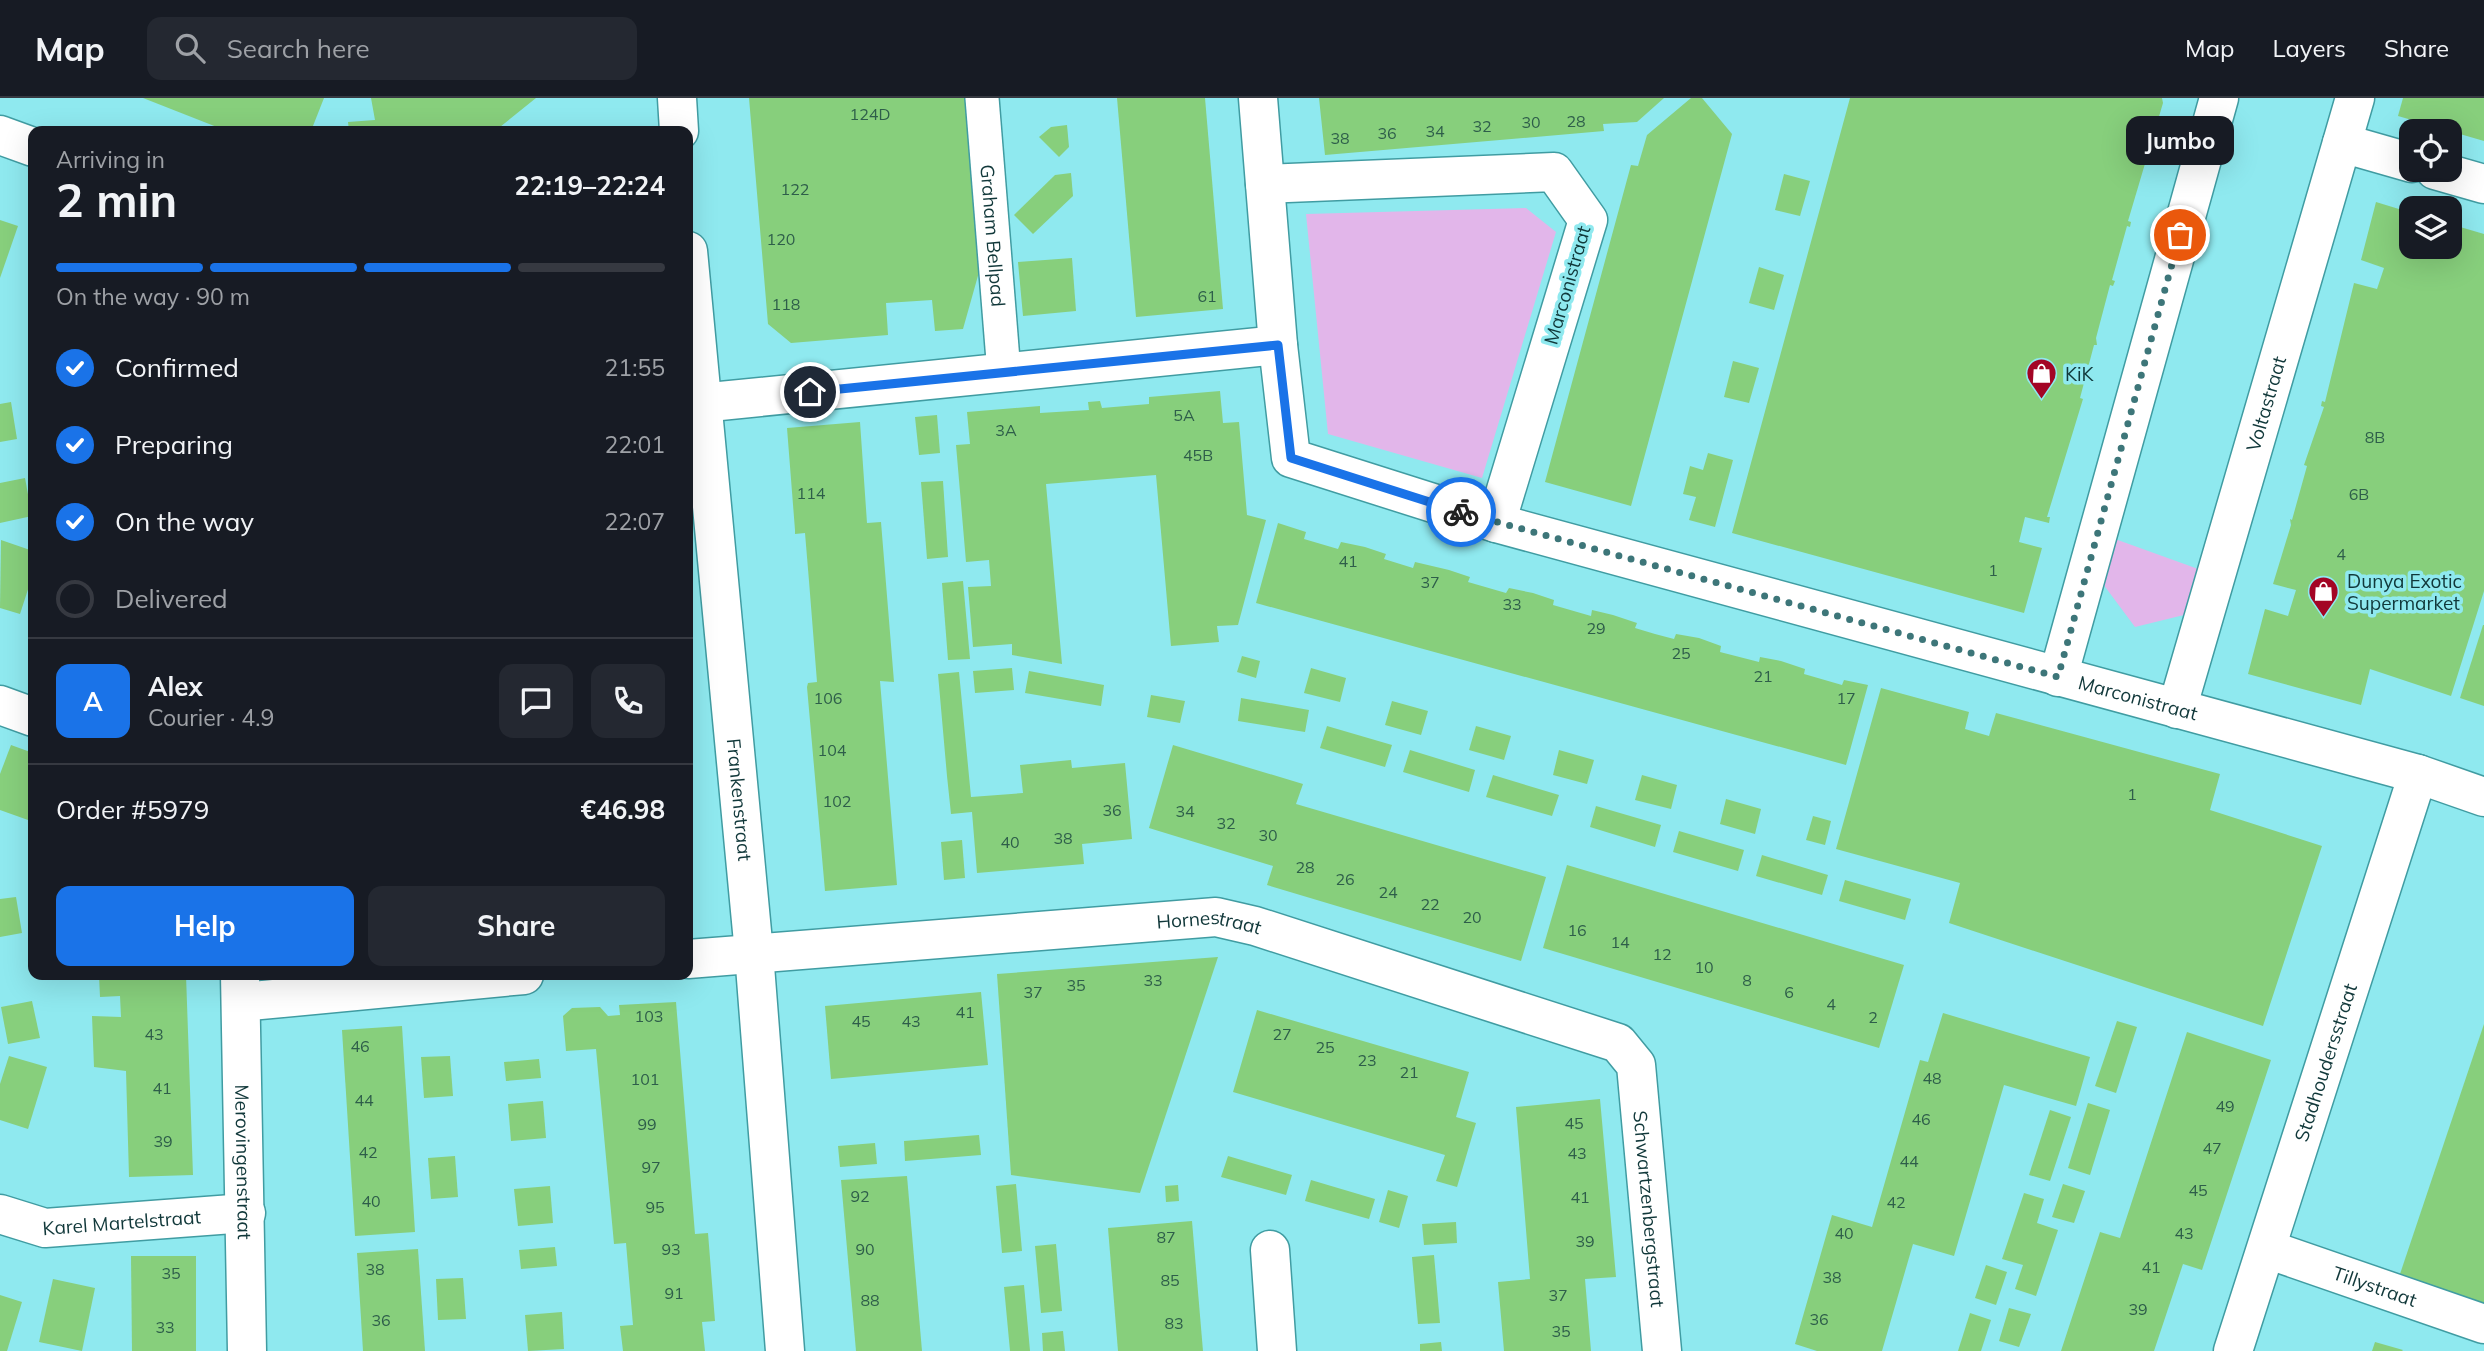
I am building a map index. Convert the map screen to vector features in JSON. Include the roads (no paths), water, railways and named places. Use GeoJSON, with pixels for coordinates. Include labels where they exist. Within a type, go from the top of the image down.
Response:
{"type":"FeatureCollection","features":[{"type":"Feature","properties":{"kind":"street"},"geometry":{"type":"LineString","coordinates":[[677,98],[679,126]]}},
{"type":"Feature","properties":{"kind":"street","name":"Marconistraat"},"geometry":{"type":"LineString","coordinates":[[1258,98],[1278,345],[1291,458],[1496,523],[2418,774],[2484,797]]}},
{"type":"Feature","properties":{"kind":"street"},"geometry":{"type":"LineString","coordinates":[[2058,677],[2219,98]]}},
{"type":"Feature","properties":{"kind":"street","name":"Voltastraat"},"geometry":{"type":"LineString","coordinates":[[2177,709],[2355,98]]}},
{"type":"Feature","properties":{"kind":"street"},"geometry":{"type":"LineString","coordinates":[[0,135],[28,145]]}},
{"type":"Feature","properties":{"kind":"street"},"geometry":{"type":"LineString","coordinates":[[2343,143],[2399,159]]}},
{"type":"Feature","properties":{"kind":"street","name":"Marconistraat"},"geometry":{"type":"LineString","coordinates":[[1265,184],[1554,172],[1588,220],[1496,523]]}},
{"type":"Feature","properties":{"kind":"street"},"geometry":{"type":"LineString","coordinates":[[2462,178],[2484,184]]}},
{"type":"Feature","properties":{"kind":"street","name":"Frankenstraat"},"geometry":{"type":"LineString","coordinates":[[693,314],[754,953],[785,1351]]}},
{"type":"Feature","properties":{"kind":"street"},"geometry":{"type":"LineString","coordinates":[[700,403],[1278,345]]}},
{"type":"Feature","properties":{"kind":"street"},"geometry":{"type":"LineString","coordinates":[[0,705],[28,715]]}},
{"type":"Feature","properties":{"kind":"street","name":"Stadhoudersstraat"},"geometry":{"type":"LineString","coordinates":[[2233,1351],[2418,774]]}},
{"type":"Feature","properties":{"kind":"street","name":"Hornestraat"},"geometry":{"type":"LineString","coordinates":[[693,959],[1216,917],[1255,926],[1618,1043],[1636,1065]]}},
{"type":"Feature","properties":{"kind":"street"},"geometry":{"type":"LineString","coordinates":[[241,988],[415,980]]}},
{"type":"Feature","properties":{"kind":"street","name":"Merovingenstraat"},"geometry":{"type":"LineString","coordinates":[[241,988],[247,1351]]}},
{"type":"Feature","properties":{"kind":"street","name":"Schwartzenbergstraat"},"geometry":{"type":"LineString","coordinates":[[1636,1065],[1662,1351]]}},
{"type":"Feature","properties":{"kind":"street","name":"Karel Martelstraat"},"geometry":{"type":"LineString","coordinates":[[0,1214],[45,1228],[246,1213]]}},
{"type":"Feature","properties":{"kind":"street","name":"Tillystraat"},"geometry":{"type":"LineString","coordinates":[[2267,1248],[2484,1324]]}},
{"type":"Feature","properties":{"kind":"street"},"geometry":{"type":"LineString","coordinates":[[1270,1250],[1278,1351]]}},
{"type":"Feature","properties":{"kind":"lane","name":"Graham Bellpad"},"geometry":{"type":"LineString","coordinates":[[982,98],[1004,373]]}},
{"type":"Feature","properties":{"kind":"place","name":"Jumbo"},"geometry":{"type":"Point","coordinates":[2180,235]}},
{"type":"Feature","properties":{"kind":"place","name":"KiK"},"geometry":{"type":"Point","coordinates":[2042,401]}},
{"type":"Feature","properties":{"kind":"place","name":"Dunya Exotic Supermarket"},"geometry":{"type":"Point","coordinates":[2324,619]}}]}
